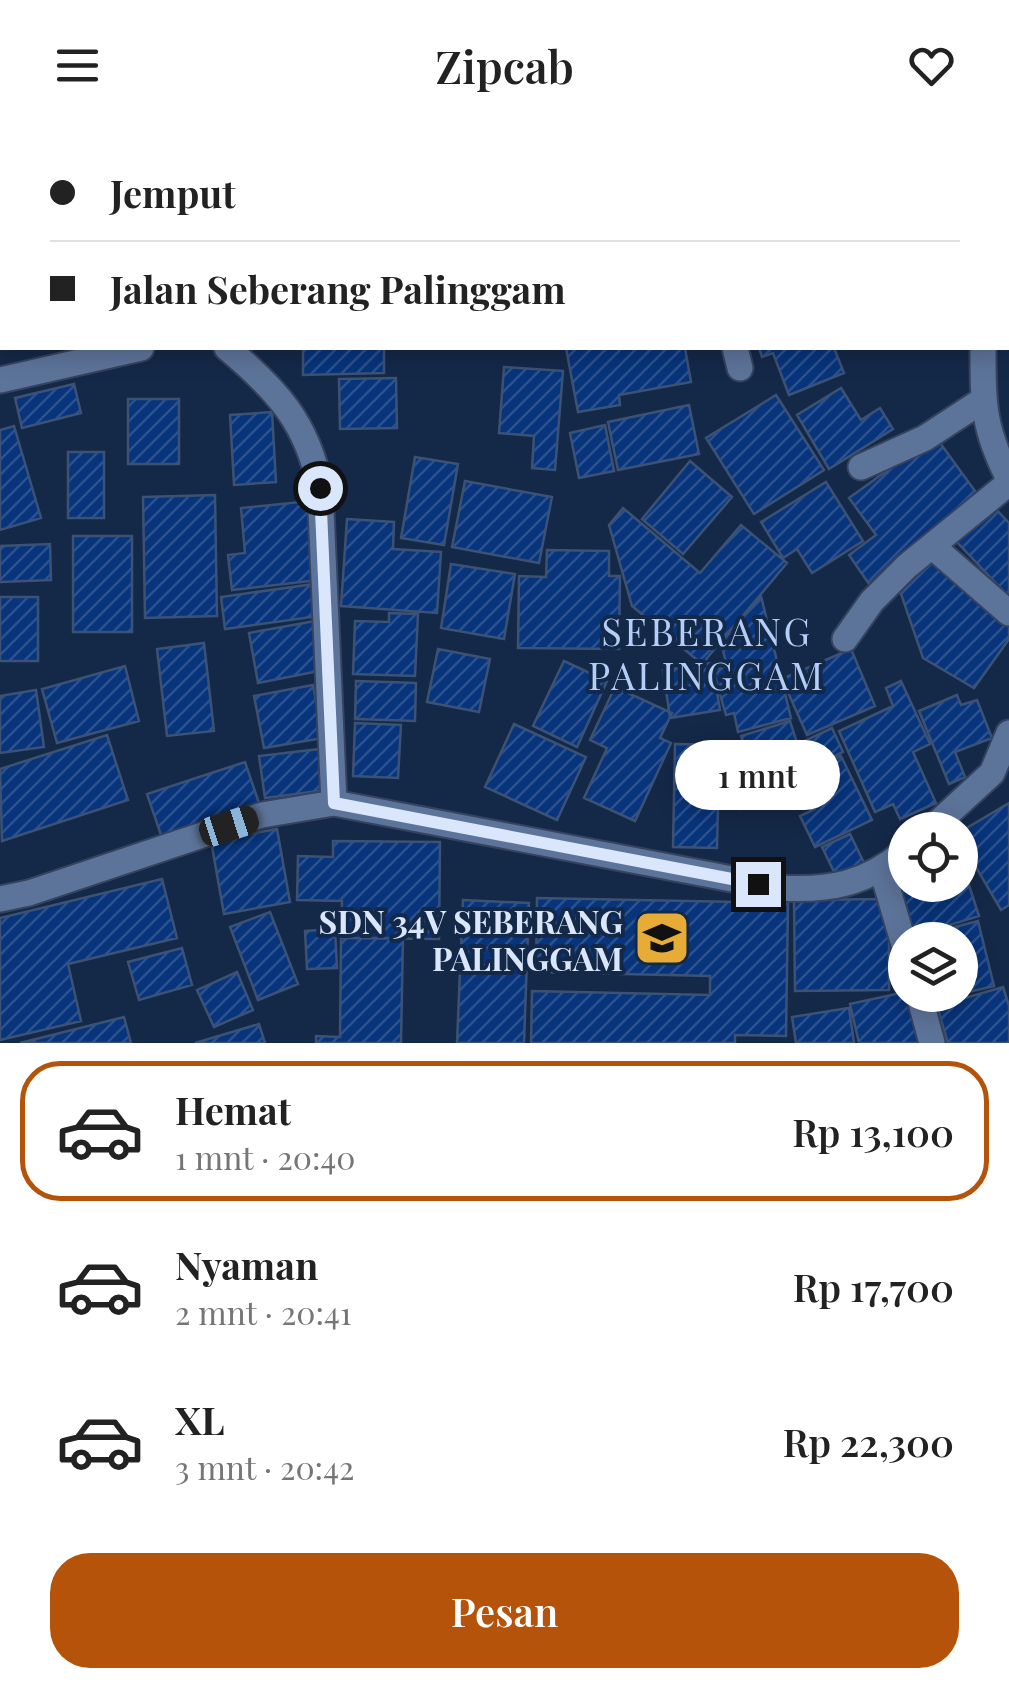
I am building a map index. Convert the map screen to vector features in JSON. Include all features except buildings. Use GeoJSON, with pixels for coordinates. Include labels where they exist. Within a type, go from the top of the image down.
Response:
{"type":"FeatureCollection","features":[{"type":"Feature","properties":{"kind":"street"},"geometry":{"type":"LineString","coordinates":[[0,380],[132,350]]}},
{"type":"Feature","properties":{"kind":"street"},"geometry":{"type":"LineString","coordinates":[[229,350],[256,372],[295,417],[313,454],[320,488],[334,803]]}},
{"type":"Feature","properties":{"kind":"street"},"geometry":{"type":"LineString","coordinates":[[845,638],[888,584],[1009,481],[988,432],[983,400],[984,350]]}},
{"type":"Feature","properties":{"kind":"street"},"geometry":{"type":"LineString","coordinates":[[862,467],[924,438],[983,400]]}},
{"type":"Feature","properties":{"kind":"street"},"geometry":{"type":"LineString","coordinates":[[932,546],[1009,614]]}},
{"type":"Feature","properties":{"kind":"street"},"geometry":{"type":"LineString","coordinates":[[950,812],[992,773],[1009,733]]}},
{"type":"Feature","properties":{"kind":"street"},"geometry":{"type":"LineString","coordinates":[[0,899],[262,815],[334,803],[779,888],[857,882],[888,865]]}},
{"type":"Feature","properties":{"kind":"street"},"geometry":{"type":"LineString","coordinates":[[882,870],[897,922]]}},
{"type":"Feature","properties":{"kind":"street"},"geometry":{"type":"LineString","coordinates":[[923,1012],[932,1043]]}},
{"type":"Feature","properties":{"kind":"place","name":"SDN 34V SEBERANG PALINGGAM"},"geometry":{"type":"Point","coordinates":[662,938]}},
{"type":"Feature","properties":{"kind":"district","name":"SEBERANG PALINGGAM"},"geometry":{"type":"Point","coordinates":[707,652]}},
{"type":"Feature","properties":{"kind":"route"},"geometry":{"type":"LineString","coordinates":[[320,488],[334,803],[758,884]]}}]}
